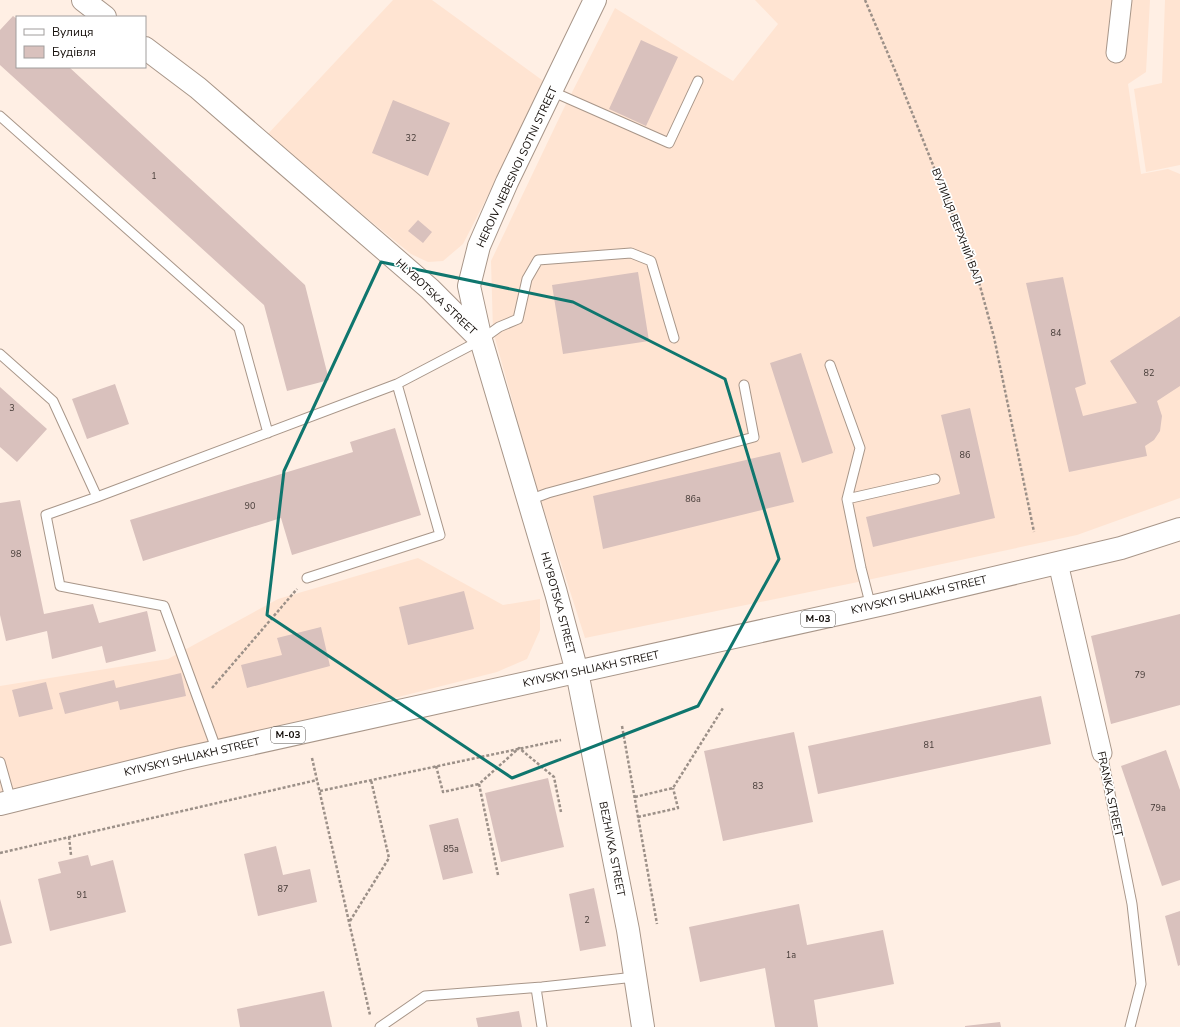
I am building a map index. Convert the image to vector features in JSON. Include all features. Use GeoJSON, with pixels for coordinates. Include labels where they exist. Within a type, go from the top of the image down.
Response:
{"type":"FeatureCollection","features":[{"type":"Feature","properties":{"kind":"main road"},"geometry":{"type":"LineString","coordinates":[[83,0],[104,16]]}},
{"type":"Feature","properties":{"kind":"main road","name":"HEROIV NEBESNOI SOTNI STREET"},"geometry":{"type":"LineString","coordinates":[[481,340],[469,286],[479,246],[507,182],[595,0]]}},
{"type":"Feature","properties":{"kind":"main road","name":"HLYBOTSKA STREET"},"geometry":{"type":"LineString","coordinates":[[146,49],[198,88],[430,289],[481,340],[556,593],[577,672]]}},
{"type":"Feature","properties":{"kind":"main road","name":"KYIVSKYI SHLIAKH STREET"},"geometry":{"type":"LineString","coordinates":[[6,802],[217,751],[871,607],[1121,548],[1180,529]]}},
{"type":"Feature","properties":{"kind":"main road","name":"BEZHIVKA STREET"},"geometry":{"type":"LineString","coordinates":[[577,672],[628,930],[643,1027]]}},
{"type":"Feature","properties":{"kind":"street"},"geometry":{"type":"LineString","coordinates":[[1116,53],[1122,0]]}},
{"type":"Feature","properties":{"kind":"street","name":"FRANKA STREET"},"geometry":{"type":"LineString","coordinates":[[1058,563],[1102,753]]}},
{"type":"Feature","properties":{"kind":"lane"},"geometry":{"type":"LineString","coordinates":[[551,91],[669,143],[698,81]]}},
{"type":"Feature","properties":{"kind":"lane"},"geometry":{"type":"LineString","coordinates":[[0,116],[240,328],[268,433]]}},
{"type":"Feature","properties":{"kind":"lane"},"geometry":{"type":"LineString","coordinates":[[217,751],[164,606],[60,586],[46,515],[397,384],[481,340],[499,327],[518,319],[527,279],[538,260],[631,253],[651,261],[674,338]]}},
{"type":"Feature","properties":{"kind":"lane"},"geometry":{"type":"LineString","coordinates":[[0,354],[53,402],[97,496]]}},
{"type":"Feature","properties":{"kind":"lane"},"geometry":{"type":"LineString","coordinates":[[830,365],[860,448],[847,499],[861,568],[871,607]]}},
{"type":"Feature","properties":{"kind":"lane"},"geometry":{"type":"LineString","coordinates":[[307,578],[440,535],[397,384]]}},
{"type":"Feature","properties":{"kind":"lane"},"geometry":{"type":"LineString","coordinates":[[528,500],[548,493],[754,437],[744,385]]}},
{"type":"Feature","properties":{"kind":"lane"},"geometry":{"type":"LineString","coordinates":[[847,499],[935,479]]}},
{"type":"Feature","properties":{"kind":"lane","name":"FRANKA STREET"},"geometry":{"type":"LineString","coordinates":[[1102,753],[1132,904],[1141,984],[1130,1027]]}},
{"type":"Feature","properties":{"kind":"lane"},"geometry":{"type":"LineString","coordinates":[[0,762],[6,802]]}},
{"type":"Feature","properties":{"kind":"lane"},"geometry":{"type":"LineString","coordinates":[[380,1027],[425,996],[536,988],[635,977]]}},
{"type":"Feature","properties":{"kind":"lane"},"geometry":{"type":"LineString","coordinates":[[536,988],[542,1027]]}},
{"type":"Feature","properties":{"kind":"path","name":"ВУЛИЦЯ ВЕРХНІЙ ВАЛ"},"geometry":{"type":"LineString","coordinates":[[865,0],[897,75],[977,275],[994,337],[1034,532]]}},
{"type":"Feature","properties":{"kind":"path"},"geometry":{"type":"LineString","coordinates":[[200,702],[307,578]]}},
{"type":"Feature","properties":{"kind":"path"},"geometry":{"type":"LineString","coordinates":[[635,797],[673,788],[723,708]]}},
{"type":"Feature","properties":{"kind":"path"},"geometry":{"type":"LineString","coordinates":[[622,726],[657,924]]}},
{"type":"Feature","properties":{"kind":"path"},"geometry":{"type":"LineString","coordinates":[[320,791],[560,740]]}},
{"type":"Feature","properties":{"kind":"path"},"geometry":{"type":"LineString","coordinates":[[436,766],[443,792],[479,784],[519,748]]}},
{"type":"Feature","properties":{"kind":"path"},"geometry":{"type":"LineString","coordinates":[[519,748],[554,777],[561,812]]}},
{"type":"Feature","properties":{"kind":"path"},"geometry":{"type":"LineString","coordinates":[[312,758],[372,1020]]}},
{"type":"Feature","properties":{"kind":"path"},"geometry":{"type":"LineString","coordinates":[[0,853],[317,780]]}},
{"type":"Feature","properties":{"kind":"path"},"geometry":{"type":"LineString","coordinates":[[350,921],[389,858],[372,780]]}},
{"type":"Feature","properties":{"kind":"path"},"geometry":{"type":"LineString","coordinates":[[479,784],[498,875]]}},
{"type":"Feature","properties":{"kind":"path"},"geometry":{"type":"LineString","coordinates":[[638,817],[678,808],[673,788]]}},
{"type":"Feature","properties":{"kind":"path"},"geometry":{"type":"LineString","coordinates":[[69,837],[71,855]]}},
{"type":"Feature","properties":{"kind":"highlighted area"},"geometry":{"type":"Polygon","coordinates":[[[381,262],[573,302],[725,379],[779,559],[698,706],[512,778],[267,615],[284,471],[381,262]]]}},
{"type":"Feature","properties":{"kind":"shaded area"},"geometry":{"type":"Polygon","coordinates":[[[393,0],[432,0],[546,83],[463,244],[443,261],[428,262],[411,254],[266,136],[393,0]]]}},
{"type":"Feature","properties":{"kind":"shaded area"},"geometry":{"type":"Polygon","coordinates":[[[755,0],[1150,0],[1146,72],[1128,84],[1141,174],[1168,169],[1180,174],[1180,498],[1077,535],[585,638],[533,476],[493,331],[491,261],[563,110],[615,8],[733,81],[778,24],[755,0]]]}},
{"type":"Feature","properties":{"kind":"shaded area"},"geometry":{"type":"Polygon","coordinates":[[[1165,0],[1180,0],[1180,165],[1146,172],[1134,89],[1162,83],[1165,0]]]}},
{"type":"Feature","properties":{"kind":"shaded area"},"geometry":{"type":"Polygon","coordinates":[[[418,558],[503,605],[540,599],[540,630],[527,659],[497,672],[0,798],[0,686],[168,659],[278,599],[418,558]]]}},
{"type":"Feature","properties":{"kind":"building"},"geometry":{"type":"Polygon","coordinates":[[[13,16],[16,18],[16,68],[70,68],[305,285],[329,380],[287,391],[264,305],[0,65],[0,30],[13,16]]]}},
{"type":"Feature","properties":{"kind":"building"},"geometry":{"type":"Polygon","coordinates":[[[641,40],[678,57],[646,126],[609,109],[641,40]]]}},
{"type":"Feature","properties":{"kind":"building"},"geometry":{"type":"Polygon","coordinates":[[[393,100],[450,123],[428,176],[372,153],[393,100]]]}},
{"type":"Feature","properties":{"kind":"building"},"geometry":{"type":"Polygon","coordinates":[[[418,220],[432,232],[423,243],[408,231],[418,220]]]}},
{"type":"Feature","properties":{"kind":"building"},"geometry":{"type":"Polygon","coordinates":[[[638,272],[649,341],[563,354],[552,285],[638,272]]]}},
{"type":"Feature","properties":{"kind":"building"},"geometry":{"type":"Polygon","coordinates":[[[1063,277],[1086,384],[1075,388],[1083,416],[1137,403],[1110,361],[1180,316],[1180,386],[1157,401],[1162,416],[1160,431],[1154,440],[1145,446],[1147,456],[1069,472],[1026,283],[1063,277]]]}},
{"type":"Feature","properties":{"kind":"building"},"geometry":{"type":"Polygon","coordinates":[[[801,353],[833,453],[802,463],[770,363],[801,353]]]}},
{"type":"Feature","properties":{"kind":"building"},"geometry":{"type":"Polygon","coordinates":[[[115,384],[129,424],[87,439],[72,399],[115,384]]]}},
{"type":"Feature","properties":{"kind":"building"},"geometry":{"type":"Polygon","coordinates":[[[0,387],[47,429],[17,462],[0,447],[0,387]]]}},
{"type":"Feature","properties":{"kind":"building"},"geometry":{"type":"Polygon","coordinates":[[[970,408],[995,518],[873,547],[866,517],[960,494],[941,415],[970,408]]]}},
{"type":"Feature","properties":{"kind":"building"},"geometry":{"type":"Polygon","coordinates":[[[395,428],[421,515],[292,555],[281,518],[143,561],[130,520],[353,452],[350,442],[395,428]]]}},
{"type":"Feature","properties":{"kind":"building"},"geometry":{"type":"Polygon","coordinates":[[[780,452],[794,502],[603,549],[593,496],[780,452]]]}},
{"type":"Feature","properties":{"kind":"building"},"geometry":{"type":"Polygon","coordinates":[[[20,500],[44,614],[93,604],[99,623],[147,611],[156,651],[106,663],[102,646],[52,659],[47,631],[6,641],[0,615],[0,503],[20,500]]]}},
{"type":"Feature","properties":{"kind":"building"},"geometry":{"type":"Polygon","coordinates":[[[464,591],[474,629],[408,645],[399,607],[464,591]]]}},
{"type":"Feature","properties":{"kind":"building"},"geometry":{"type":"Polygon","coordinates":[[[1180,614],[1180,705],[1111,724],[1091,636],[1180,614]]]}},
{"type":"Feature","properties":{"kind":"building"},"geometry":{"type":"Polygon","coordinates":[[[321,627],[330,666],[247,688],[241,665],[282,655],[277,638],[321,627]]]}},
{"type":"Feature","properties":{"kind":"building"},"geometry":{"type":"Polygon","coordinates":[[[181,673],[186,696],[120,710],[118,701],[65,714],[59,693],[114,680],[116,688],[181,673]]]}},
{"type":"Feature","properties":{"kind":"building"},"geometry":{"type":"Polygon","coordinates":[[[46,682],[53,709],[19,717],[12,690],[46,682]]]}},
{"type":"Feature","properties":{"kind":"building"},"geometry":{"type":"Polygon","coordinates":[[[1041,696],[1051,744],[818,794],[808,746],[1041,696]]]}},
{"type":"Feature","properties":{"kind":"building"},"geometry":{"type":"Polygon","coordinates":[[[794,732],[813,822],[723,841],[704,751],[794,732]]]}},
{"type":"Feature","properties":{"kind":"building"},"geometry":{"type":"Polygon","coordinates":[[[1166,750],[1180,790],[1180,880],[1162,886],[1121,766],[1166,750]]]}},
{"type":"Feature","properties":{"kind":"building"},"geometry":{"type":"Polygon","coordinates":[[[548,778],[564,847],[501,862],[485,793],[548,778]]]}},
{"type":"Feature","properties":{"kind":"building"},"geometry":{"type":"Polygon","coordinates":[[[458,818],[473,873],[443,880],[429,825],[458,818]]]}},
{"type":"Feature","properties":{"kind":"building"},"geometry":{"type":"Polygon","coordinates":[[[276,846],[283,875],[310,869],[317,902],[258,916],[244,854],[276,846]]]}},
{"type":"Feature","properties":{"kind":"building"},"geometry":{"type":"Polygon","coordinates":[[[88,855],[91,866],[113,860],[126,912],[50,931],[38,879],[61,873],[58,862],[88,855]]]}},
{"type":"Feature","properties":{"kind":"building"},"geometry":{"type":"Polygon","coordinates":[[[594,888],[606,946],[580,951],[569,894],[594,888]]]}},
{"type":"Feature","properties":{"kind":"building"},"geometry":{"type":"Polygon","coordinates":[[[0,899],[12,943],[0,946],[0,899]]]}},
{"type":"Feature","properties":{"kind":"building"},"geometry":{"type":"Polygon","coordinates":[[[799,904],[807,945],[883,930],[894,984],[814,1000],[818,1027],[775,1027],[765,968],[700,982],[689,927],[799,904]]]}},
{"type":"Feature","properties":{"kind":"building"},"geometry":{"type":"Polygon","coordinates":[[[1180,911],[1180,965],[1178,966],[1165,916],[1180,911]]]}},
{"type":"Feature","properties":{"kind":"building"},"geometry":{"type":"Polygon","coordinates":[[[324,991],[332,1027],[240,1027],[237,1009],[324,991]]]}},
{"type":"Feature","properties":{"kind":"building"},"geometry":{"type":"Polygon","coordinates":[[[519,1011],[522,1027],[478,1027],[476,1018],[519,1011]]]}},
{"type":"Feature","properties":{"kind":"building"},"geometry":{"type":"Polygon","coordinates":[[[1000,1022],[1001,1027],[965,1027],[965,1026],[1000,1022]]]}}]}
